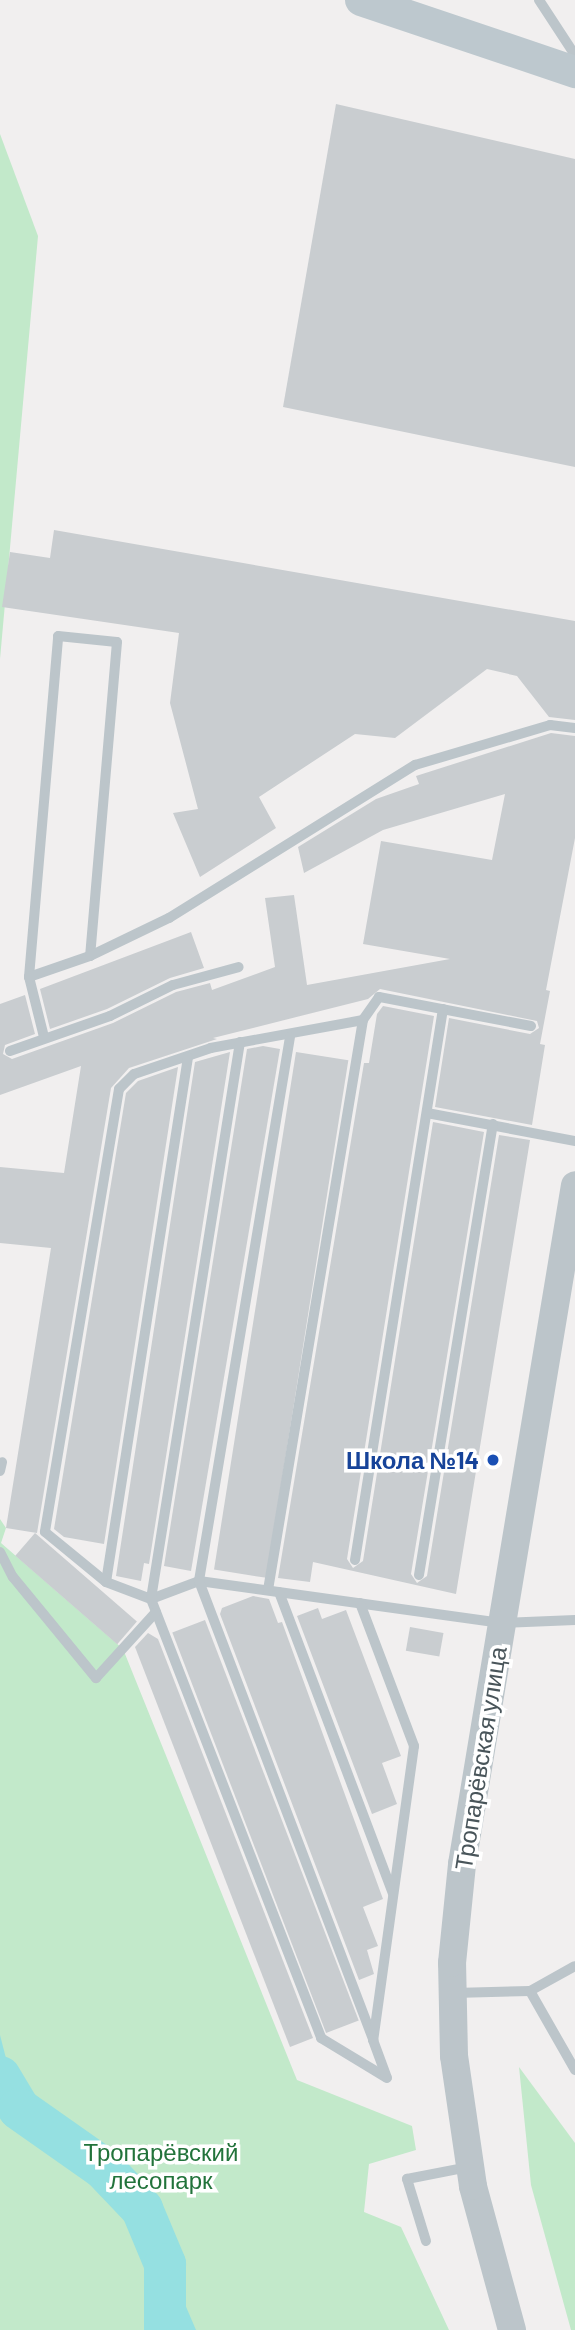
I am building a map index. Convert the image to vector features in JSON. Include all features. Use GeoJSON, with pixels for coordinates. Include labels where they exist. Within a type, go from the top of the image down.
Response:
{"type":"FeatureCollection","features":[{"type":"Feature","properties":{"kind":"main road"},"geometry":{"type":"LineString","coordinates":[[361,0],[575,72]]}},
{"type":"Feature","properties":{"kind":"street","name":"Тропарёвская улица"},"geometry":{"type":"LineString","coordinates":[[512,2330],[493,2272],[470,2167],[454,2056],[452,1994],[462,1864],[575,1185]]}},
{"type":"Feature","properties":{"kind":"lane"},"geometry":{"type":"LineString","coordinates":[[539,0],[575,55]]}},
{"type":"Feature","properties":{"kind":"lane"},"geometry":{"type":"LineString","coordinates":[[44,1037],[29,977],[58,636],[117,642],[90,956]]}},
{"type":"Feature","properties":{"kind":"lane"},"geometry":{"type":"LineString","coordinates":[[29,977],[90,956],[169,918],[415,765],[550,724],[575,728]]}},
{"type":"Feature","properties":{"kind":"lane"},"geometry":{"type":"LineString","coordinates":[[10,1051],[110,1016],[173,985],[239,967]]}},
{"type":"Feature","properties":{"kind":"lane"},"geometry":{"type":"LineString","coordinates":[[394,1895],[273,1591],[363,1020],[379,997],[531,1026]]}},
{"type":"Feature","properties":{"kind":"lane"},"geometry":{"type":"LineString","coordinates":[[355,1560],[443,1009]]}},
{"type":"Feature","properties":{"kind":"lane"},"geometry":{"type":"LineString","coordinates":[[363,1020],[290,1037],[240,1042],[134,1074],[119,1089],[45,1532],[106,1582],[151,1599],[199,1581],[503,1623],[575,1620]]}},
{"type":"Feature","properties":{"kind":"lane"},"geometry":{"type":"LineString","coordinates":[[240,1042],[151,1599],[321,2038],[387,2078],[199,1581],[290,1037]]}},
{"type":"Feature","properties":{"kind":"lane"},"geometry":{"type":"LineString","coordinates":[[106,1582],[188,1057]]}},
{"type":"Feature","properties":{"kind":"lane"},"geometry":{"type":"LineString","coordinates":[[427,1113],[575,1141]]}},
{"type":"Feature","properties":{"kind":"lane"},"geometry":{"type":"LineString","coordinates":[[419,1575],[493,1124]]}},
{"type":"Feature","properties":{"kind":"lane"},"geometry":{"type":"LineString","coordinates":[[0,1552],[13,1577],[96,1678],[156,1612]]}},
{"type":"Feature","properties":{"kind":"lane"},"geometry":{"type":"LineString","coordinates":[[360,1603],[414,1746],[373,2040]]}},
{"type":"Feature","properties":{"kind":"lane"},"geometry":{"type":"LineString","coordinates":[[452,1994],[530,1991],[575,1966]]}},
{"type":"Feature","properties":{"kind":"lane"},"geometry":{"type":"LineString","coordinates":[[530,1991],[575,2070]]}},
{"type":"Feature","properties":{"kind":"lane"},"geometry":{"type":"LineString","coordinates":[[426,2241],[407,2179],[470,2167]]}},
{"type":"Feature","properties":{"kind":"green space"},"geometry":{"type":"Polygon","coordinates":[[[0,134],[38,236],[0,659],[0,134]]]}},
{"type":"Feature","properties":{"kind":"green space","name":"Тропарёвский лесопарк"},"geometry":{"type":"Polygon","coordinates":[[[0,1519],[6,1528],[1,1543],[123,1649],[297,2080],[412,2126],[416,2150],[369,2164],[364,2212],[401,2227],[449,2330],[0,2330],[0,1519]]]}},
{"type":"Feature","properties":{"kind":"green space"},"geometry":{"type":"Polygon","coordinates":[[[519,2067],[575,2143],[575,2330],[571,2330],[531,2185],[519,2067]]]}},
{"type":"Feature","properties":{"kind":"water"},"geometry":{"type":"Polygon","coordinates":[[[0,2035],[19,2109],[0,2081],[0,2035]]]}},
{"type":"Feature","properties":{"kind":"water"},"geometry":{"type":"Polygon","coordinates":[[[178,2288],[196,2330],[147,2330],[156,2305],[166,2291],[178,2288]]]}},
{"type":"Feature","properties":{"kind":"building"},"geometry":{"type":"Polygon","coordinates":[[[336,104],[575,159],[575,467],[283,407],[336,104]]]}},
{"type":"Feature","properties":{"kind":"building"},"geometry":{"type":"Polygon","coordinates":[[[54,530],[575,621],[575,720],[549,717],[517,676],[487,669],[395,738],[355,734],[259,797],[276,828],[200,877],[173,813],[198,809],[170,703],[179,633],[2,607],[10,552],[50,558],[54,530]]]}},
{"type":"Feature","properties":{"kind":"building"},"geometry":{"type":"Polygon","coordinates":[[[551,733],[575,736],[575,838],[546,990],[550,991],[540,1044],[545,1045],[532,1125],[435,1107],[449,1018],[530,1034],[539,1028],[537,1021],[380,989],[368,999],[213,1038],[217,1039],[129,1068],[111,1088],[37,1533],[6,1528],[51,1248],[0,1243],[0,1167],[64,1173],[81,1066],[0,1095],[0,1004],[25,995],[35,1034],[5,1045],[3,1054],[12,1059],[113,1023],[176,992],[210,983],[212,990],[275,967],[265,898],[294,895],[307,985],[450,959],[363,944],[381,841],[492,860],[505,794],[383,830],[304,873],[298,847],[376,799],[419,784],[416,776],[551,733]]]}},
{"type":"Feature","properties":{"kind":"building"},"geometry":{"type":"Polygon","coordinates":[[[191,932],[204,968],[170,978],[107,1009],[50,1029],[40,989],[191,932]]]}},
{"type":"Feature","properties":{"kind":"building"},"geometry":{"type":"Polygon","coordinates":[[[383,1006],[434,1016],[347,1559],[353,1568],[363,1561],[433,1122],[484,1132],[411,1574],[417,1583],[427,1576],[499,1135],[530,1140],[456,1594],[313,1562],[310,1582],[278,1578],[364,1063],[369,1063],[377,1014],[383,1006]]]}},
{"type":"Feature","properties":{"kind":"building"},"geometry":{"type":"Polygon","coordinates":[[[263,1046],[280,1049],[191,1571],[164,1566],[247,1049],[263,1046]]]}},
{"type":"Feature","properties":{"kind":"building"},"geometry":{"type":"Polygon","coordinates":[[[230,1052],[149,1564],[144,1563],[141,1581],[116,1576],[195,1062],[230,1052]]]}},
{"type":"Feature","properties":{"kind":"building"},"geometry":{"type":"Polygon","coordinates":[[[296,1052],[348,1060],[266,1578],[214,1570],[296,1052]]]}},
{"type":"Feature","properties":{"kind":"building"},"geometry":{"type":"Polygon","coordinates":[[[178,1067],[104,1544],[64,1537],[54,1529],[126,1093],[138,1081],[178,1067]]]}},
{"type":"Feature","properties":{"kind":"building"},"geometry":{"type":"Polygon","coordinates":[[[35,1533],[137,1622],[117,1644],[15,1556],[35,1533]]]}},
{"type":"Feature","properties":{"kind":"building"},"geometry":{"type":"Polygon","coordinates":[[[253,1596],[269,1599],[278,1623],[282,1622],[383,1899],[363,1907],[378,1946],[367,1950],[374,1974],[359,1980],[220,1614],[222,1608],[253,1596]]]}},
{"type":"Feature","properties":{"kind":"building"},"geometry":{"type":"Polygon","coordinates":[[[318,1608],[322,1619],[346,1610],[401,1756],[382,1763],[397,1804],[372,1814],[297,1616],[318,1608]]]}},
{"type":"Feature","properties":{"kind":"building"},"geometry":{"type":"Polygon","coordinates":[[[205,1620],[359,2021],[326,2033],[172,1633],[205,1620]]]}},
{"type":"Feature","properties":{"kind":"building"},"geometry":{"type":"Polygon","coordinates":[[[410,1627],[443,1633],[439,1657],[406,1651],[410,1627]]]}},
{"type":"Feature","properties":{"kind":"building"},"geometry":{"type":"Polygon","coordinates":[[[148,1633],[158,1639],[313,2038],[290,2047],[135,1647],[148,1633]]]}},
{"type":"Feature","properties":{"kind":"waterway"},"geometry":{"type":"LineString","coordinates":[[0,2077],[19,2109],[103,2168],[142,2209],[165,2264],[165,2330]]}},
{"type":"Feature","properties":{"kind":"place","name":"Школа №14"},"geometry":{"type":"Point","coordinates":[493,1460]}}]}
